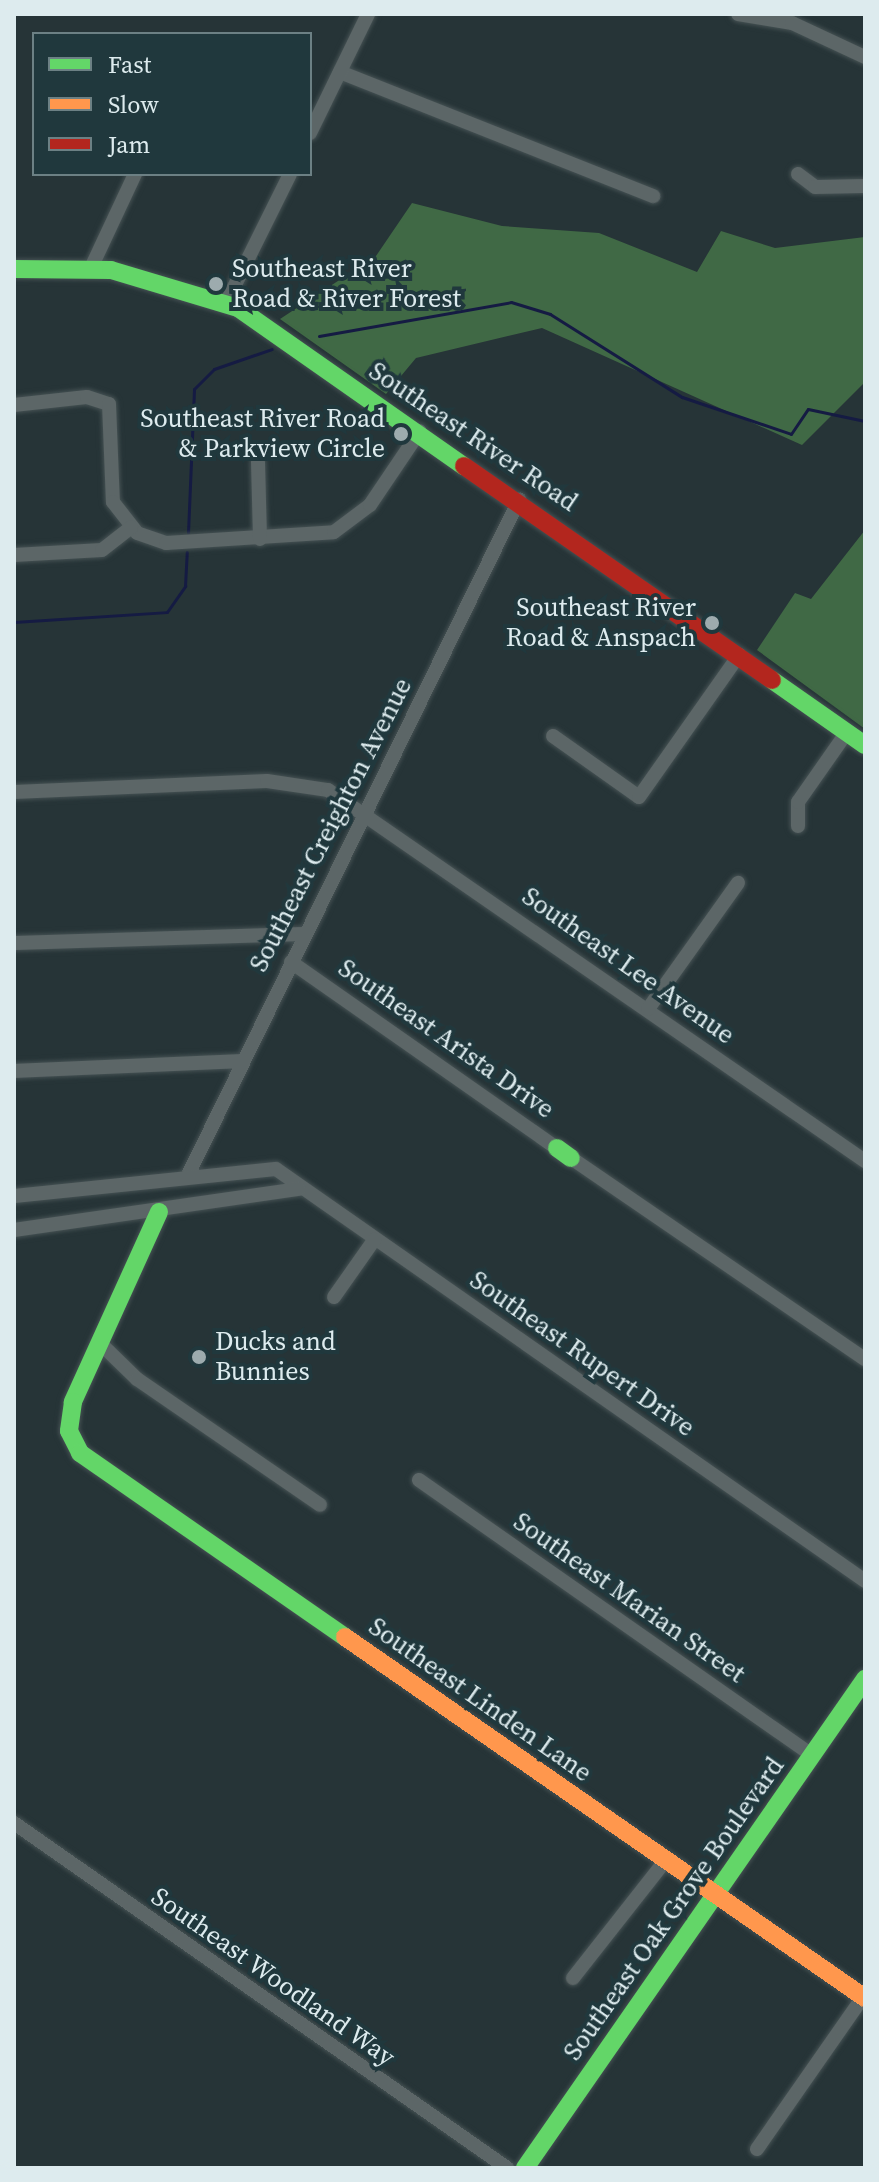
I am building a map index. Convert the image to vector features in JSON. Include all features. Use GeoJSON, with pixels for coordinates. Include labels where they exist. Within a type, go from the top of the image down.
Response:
{"type":"FeatureCollection","features":[{"type":"Feature","properties":{"kind":"street"},"geometry":{"type":"LineString","coordinates":[[312,129],[368,14]]}},
{"type":"Feature","properties":{"kind":"street"},"geometry":{"type":"LineString","coordinates":[[738,14],[792,23],[865,57]]}},
{"type":"Feature","properties":{"kind":"street"},"geometry":{"type":"LineString","coordinates":[[340,72],[653,196]]}},
{"type":"Feature","properties":{"kind":"street"},"geometry":{"type":"LineString","coordinates":[[798,174],[815,187],[865,186]]}},
{"type":"Feature","properties":{"kind":"street"},"geometry":{"type":"LineString","coordinates":[[91,268],[134,176]]}},
{"type":"Feature","properties":{"kind":"street"},"geometry":{"type":"LineString","coordinates":[[226,303],[289,176]]}},
{"type":"Feature","properties":{"kind":"street","name":"Southeast River Road"},"geometry":{"type":"LineString","coordinates":[[14,269],[91,268],[226,303],[420,431],[865,745]]}},
{"type":"Feature","properties":{"kind":"street"},"geometry":{"type":"LineString","coordinates":[[14,405],[87,397],[109,404],[111,491],[131,527],[166,543],[317,537],[350,524],[420,431]]}},
{"type":"Feature","properties":{"kind":"street"},"geometry":{"type":"LineString","coordinates":[[258,462],[260,539]]}},
{"type":"Feature","properties":{"kind":"street","name":"Southeast Creighton Avenue"},"geometry":{"type":"LineString","coordinates":[[189,1173],[362,811],[519,500]]}},
{"type":"Feature","properties":{"kind":"street"},"geometry":{"type":"LineString","coordinates":[[14,555],[102,550],[131,527]]}},
{"type":"Feature","properties":{"kind":"street"},"geometry":{"type":"LineString","coordinates":[[553,736],[639,797],[739,655]]}},
{"type":"Feature","properties":{"kind":"street"},"geometry":{"type":"LineString","coordinates":[[798,826],[798,802],[847,732]]}},
{"type":"Feature","properties":{"kind":"street","name":"Southeast Lee Avenue"},"geometry":{"type":"LineString","coordinates":[[14,792],[267,781],[319,788],[362,811],[865,1161]]}},
{"type":"Feature","properties":{"kind":"street"},"geometry":{"type":"LineString","coordinates":[[648,1009],[738,883]]}},
{"type":"Feature","properties":{"kind":"street"},"geometry":{"type":"LineString","coordinates":[[14,943],[304,934]]}},
{"type":"Feature","properties":{"kind":"street","name":"Southeast Arista Drive"},"geometry":{"type":"LineString","coordinates":[[291,962],[865,1359]]}},
{"type":"Feature","properties":{"kind":"street"},"geometry":{"type":"LineString","coordinates":[[14,1071],[242,1061]]}},
{"type":"Feature","properties":{"kind":"street","name":"Southeast Rupert Drive"},"geometry":{"type":"LineString","coordinates":[[189,1173],[272,1168],[865,1581]]}},
{"type":"Feature","properties":{"kind":"street"},"geometry":{"type":"LineString","coordinates":[[14,1196],[189,1173]]}},
{"type":"Feature","properties":{"kind":"street"},"geometry":{"type":"LineString","coordinates":[[14,1230],[159,1212],[299,1189]]}},
{"type":"Feature","properties":{"kind":"street"},"geometry":{"type":"LineString","coordinates":[[159,1212],[101,1344],[137,1379],[320,1505]]}},
{"type":"Feature","properties":{"kind":"street"},"geometry":{"type":"LineString","coordinates":[[334,1297],[374,1240]]}},
{"type":"Feature","properties":{"kind":"street","name":"Southeast Linden Lane"},"geometry":{"type":"LineString","coordinates":[[101,1344],[73,1402],[71,1439],[80,1453],[864,1997]]}},
{"type":"Feature","properties":{"kind":"street","name":"Southeast Marian Street"},"geometry":{"type":"LineString","coordinates":[[419,1480],[812,1755]]}},
{"type":"Feature","properties":{"kind":"street","name":"Southeast Oak Grove Boulevard"},"geometry":{"type":"LineString","coordinates":[[525,2168],[865,1679]]}},
{"type":"Feature","properties":{"kind":"street","name":"Southeast Woodland Way"},"geometry":{"type":"LineString","coordinates":[[14,1823],[507,2168]]}},
{"type":"Feature","properties":{"kind":"street"},"geometry":{"type":"LineString","coordinates":[[573,1978],[665,1861]]}},
{"type":"Feature","properties":{"kind":"street"},"geometry":{"type":"LineString","coordinates":[[757,2149],[864,1997]]}},
{"type":"Feature","properties":{"kind":"green space"},"geometry":{"type":"Polygon","coordinates":[[[412,203],[502,226],[599,233],[697,272],[721,231],[775,248],[865,237],[865,382],[802,445],[542,328],[416,358],[386,394],[280,319],[376,256],[412,203]]]}},
{"type":"Feature","properties":{"kind":"green space"},"geometry":{"type":"Polygon","coordinates":[[[865,530],[865,729],[757,650],[795,593],[811,599],[865,530]]]}},
{"type":"Feature","properties":{"kind":"waterway"},"geometry":{"type":"LineString","coordinates":[[319,336],[511,302],[550,314],[682,397],[791,434],[808,409],[865,421]]}},
{"type":"Feature","properties":{"kind":"waterway"},"geometry":{"type":"LineString","coordinates":[[188,533],[194,389],[214,369],[272,349]]}},
{"type":"Feature","properties":{"kind":"waterway"},"geometry":{"type":"LineString","coordinates":[[14,622],[167,612],[185,586],[187,552]]}},
{"type":"Feature","properties":{"kind":"traffic: fast"},"geometry":{"type":"LineString","coordinates":[[14,269],[111,270],[238,308],[464,466]]}},
{"type":"Feature","properties":{"kind":"traffic: fast"},"geometry":{"type":"LineString","coordinates":[[772,680],[865,745]]}},
{"type":"Feature","properties":{"kind":"traffic: fast"},"geometry":{"type":"LineString","coordinates":[[557,1148],[571,1158]]}},
{"type":"Feature","properties":{"kind":"traffic: fast"},"geometry":{"type":"LineString","coordinates":[[159,1212],[73,1402],[69,1431],[80,1453],[345,1637]]}},
{"type":"Feature","properties":{"kind":"traffic: fast"},"geometry":{"type":"LineString","coordinates":[[525,2168],[865,1679]]}},
{"type":"Feature","properties":{"kind":"traffic: slow"},"geometry":{"type":"LineString","coordinates":[[345,1637],[865,1998]]}},
{"type":"Feature","properties":{"kind":"traffic: jam"},"geometry":{"type":"LineString","coordinates":[[464,466],[772,680]]}},
{"type":"Feature","properties":{"kind":"place","name":"Southeast River Road & River Forest"},"geometry":{"type":"Point","coordinates":[216,284]}},
{"type":"Feature","properties":{"kind":"place","name":"Southeast River Road & Parkview Circle"},"geometry":{"type":"Point","coordinates":[401,434]}},
{"type":"Feature","properties":{"kind":"place","name":"Southeast River Road & Anspach"},"geometry":{"type":"Point","coordinates":[712,623]}},
{"type":"Feature","properties":{"kind":"place","name":"Ducks and Bunnies"},"geometry":{"type":"Point","coordinates":[199,1357]}}]}
